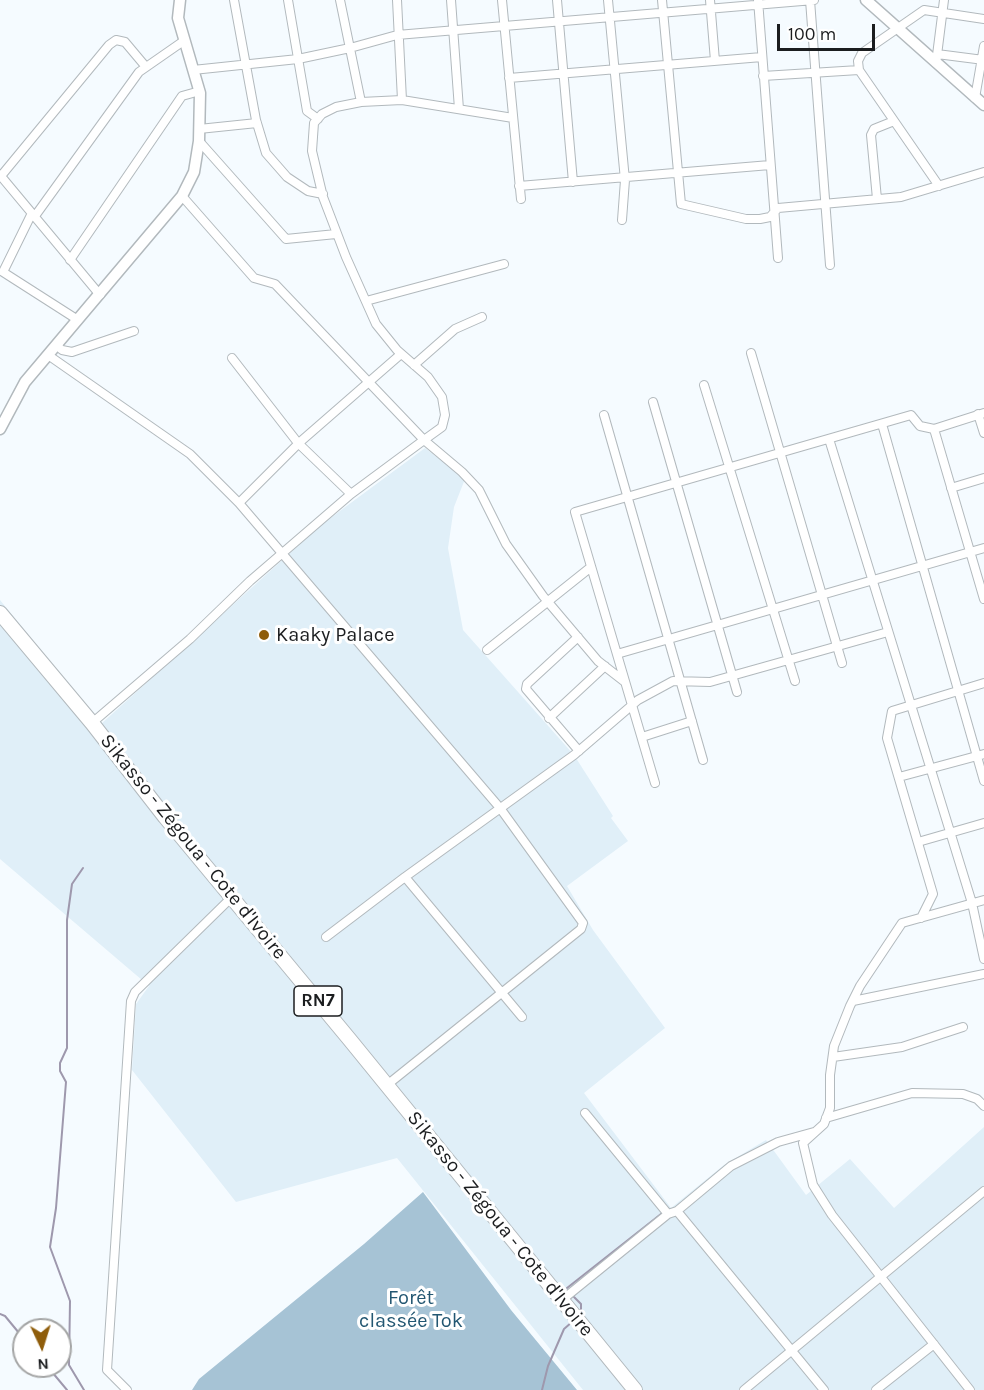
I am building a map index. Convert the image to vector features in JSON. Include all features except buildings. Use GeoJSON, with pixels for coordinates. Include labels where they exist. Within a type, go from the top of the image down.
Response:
{"type":"FeatureCollection","features":[{"type":"Feature","properties":{"kind":"highway","name":"Sikasso - Zégoua - Cote d'Ivoire"},"geometry":{"type":"LineString","coordinates":[[0,612],[634,1390]]}},
{"type":"Feature","properties":{"kind":"street"},"geometry":{"type":"LineString","coordinates":[[0,429],[25,382],[183,196],[194,172],[199,141],[200,91],[178,18],[180,0]]}},
{"type":"Feature","properties":{"kind":"street"},"geometry":{"type":"LineString","coordinates":[[234,0],[257,123],[267,153],[287,177],[308,191],[323,195]]}},
{"type":"Feature","properties":{"kind":"street"},"geometry":{"type":"LineString","coordinates":[[288,0],[306,111],[318,119]]}},
{"type":"Feature","properties":{"kind":"street"},"geometry":{"type":"LineString","coordinates":[[340,0],[360,102]]}},
{"type":"Feature","properties":{"kind":"street"},"geometry":{"type":"LineString","coordinates":[[397,0],[402,100]]}},
{"type":"Feature","properties":{"kind":"street"},"geometry":{"type":"LineString","coordinates":[[451,0],[459,109]]}},
{"type":"Feature","properties":{"kind":"street"},"geometry":{"type":"LineString","coordinates":[[502,0],[520,199]]}},
{"type":"Feature","properties":{"kind":"street"},"geometry":{"type":"LineString","coordinates":[[556,0],[573,182]]}},
{"type":"Feature","properties":{"kind":"street"},"geometry":{"type":"LineString","coordinates":[[608,0],[624,177],[622,220]]}},
{"type":"Feature","properties":{"kind":"street"},"geometry":{"type":"LineString","coordinates":[[662,0],[681,204],[746,219],[760,219],[770,216],[778,208],[901,197],[984,172]]}},
{"type":"Feature","properties":{"kind":"street"},"geometry":{"type":"LineString","coordinates":[[193,70],[298,58],[399,35],[663,13],[710,4],[811,0],[830,265]]}},
{"type":"Feature","properties":{"kind":"street"},"geometry":{"type":"LineString","coordinates":[[866,0],[898,30],[936,59],[980,102]]}},
{"type":"Feature","properties":{"kind":"street"},"geometry":{"type":"LineString","coordinates":[[936,59],[945,0]]}},
{"type":"Feature","properties":{"kind":"street"},"geometry":{"type":"LineString","coordinates":[[758,2],[778,258]]}},
{"type":"Feature","properties":{"kind":"street"},"geometry":{"type":"LineString","coordinates":[[710,4],[715,61]]}},
{"type":"Feature","properties":{"kind":"street"},"geometry":{"type":"LineString","coordinates":[[939,186],[859,70],[858,61],[862,53],[924,10],[984,19]]}},
{"type":"Feature","properties":{"kind":"street"},"geometry":{"type":"LineString","coordinates":[[100,295],[1,175],[109,45],[116,40],[125,42],[146,67]]}},
{"type":"Feature","properties":{"kind":"street"},"geometry":{"type":"LineString","coordinates":[[78,320],[3,272],[33,215],[140,72],[185,40]]}},
{"type":"Feature","properties":{"kind":"street"},"geometry":{"type":"LineString","coordinates":[[980,102],[984,46]]}},
{"type":"Feature","properties":{"kind":"street"},"geometry":{"type":"LineString","coordinates":[[509,78],[762,57]]}},
{"type":"Feature","properties":{"kind":"street"},"geometry":{"type":"LineString","coordinates":[[936,59],[983,60]]}},
{"type":"Feature","properties":{"kind":"street"},"geometry":{"type":"LineString","coordinates":[[764,76],[859,70]]}},
{"type":"Feature","properties":{"kind":"street"},"geometry":{"type":"LineString","coordinates":[[70,260],[182,96],[200,91]]}},
{"type":"Feature","properties":{"kind":"street"},"geometry":{"type":"LineString","coordinates":[[92,723],[190,639],[250,581],[351,494],[442,427],[445,415],[442,397],[428,377],[401,354],[376,324],[336,234],[312,151],[314,123],[322,114],[336,107],[360,102],[402,100],[513,118]]}},
{"type":"Feature","properties":{"kind":"street"},"geometry":{"type":"LineString","coordinates":[[877,199],[871,135],[874,129],[894,121]]}},
{"type":"Feature","properties":{"kind":"street"},"geometry":{"type":"LineString","coordinates":[[199,129],[257,123]]}},
{"type":"Feature","properties":{"kind":"street"},"geometry":{"type":"LineString","coordinates":[[199,141],[286,239],[336,234]]}},
{"type":"Feature","properties":{"kind":"street"},"geometry":{"type":"LineString","coordinates":[[519,186],[770,165]]}},
{"type":"Feature","properties":{"kind":"street"},"geometry":{"type":"LineString","coordinates":[[183,196],[254,278],[275,284],[424,440],[462,472],[479,490],[506,544],[548,602],[605,666],[625,682]]}},
{"type":"Feature","properties":{"kind":"street"},"geometry":{"type":"LineString","coordinates":[[366,301],[504,264]]}},
{"type":"Feature","properties":{"kind":"street"},"geometry":{"type":"LineString","coordinates":[[414,365],[455,328],[482,317]]}},
{"type":"Feature","properties":{"kind":"street"},"geometry":{"type":"LineString","coordinates":[[56,345],[62,350],[72,352],[134,331]]}},
{"type":"Feature","properties":{"kind":"street"},"geometry":{"type":"LineString","coordinates":[[751,353],[842,663]]}},
{"type":"Feature","properties":{"kind":"street"},"geometry":{"type":"LineString","coordinates":[[239,503],[298,443],[401,354]]}},
{"type":"Feature","properties":{"kind":"street"},"geometry":{"type":"LineString","coordinates":[[48,355],[190,454],[239,503],[500,807],[583,923],[581,929],[387,1085]]}},
{"type":"Feature","properties":{"kind":"street"},"geometry":{"type":"LineString","coordinates":[[232,358],[298,443],[351,494]]}},
{"type":"Feature","properties":{"kind":"street"},"geometry":{"type":"LineString","coordinates":[[705,385],[795,681]]}},
{"type":"Feature","properties":{"kind":"street"},"geometry":{"type":"LineString","coordinates":[[653,402],[737,692]]}},
{"type":"Feature","properties":{"kind":"street"},"geometry":{"type":"LineString","coordinates":[[655,783],[575,512],[911,415],[920,426],[934,429],[981,413],[984,433]]}},
{"type":"Feature","properties":{"kind":"street"},"geometry":{"type":"LineString","coordinates":[[604,415],[703,760]]}},
{"type":"Feature","properties":{"kind":"street"},"geometry":{"type":"LineString","coordinates":[[882,423],[958,691],[980,755],[984,781]]}},
{"type":"Feature","properties":{"kind":"street"},"geometry":{"type":"LineString","coordinates":[[934,429],[984,599]]}},
{"type":"Feature","properties":{"kind":"street"},"geometry":{"type":"LineString","coordinates":[[829,439],[972,903],[984,959]]}},
{"type":"Feature","properties":{"kind":"street"},"geometry":{"type":"LineString","coordinates":[[951,488],[984,478]]}},
{"type":"Feature","properties":{"kind":"street"},"geometry":{"type":"LineString","coordinates":[[617,654],[984,548]]}},
{"type":"Feature","properties":{"kind":"street"},"geometry":{"type":"LineString","coordinates":[[487,650],[591,567]]}},
{"type":"Feature","properties":{"kind":"street"},"geometry":{"type":"LineString","coordinates":[[326,937],[579,751],[632,706],[673,681],[710,682],[888,632]]}},
{"type":"Feature","properties":{"kind":"street"},"geometry":{"type":"LineString","coordinates":[[578,637],[526,684],[527,693],[579,751]]}},
{"type":"Feature","properties":{"kind":"street"},"geometry":{"type":"LineString","coordinates":[[549,718],[605,666]]}},
{"type":"Feature","properties":{"kind":"street"},"geometry":{"type":"LineString","coordinates":[[921,918],[933,894],[887,738],[892,711],[984,682]]}},
{"type":"Feature","properties":{"kind":"street"},"geometry":{"type":"LineString","coordinates":[[642,737],[692,721]]}},
{"type":"Feature","properties":{"kind":"street"},"geometry":{"type":"LineString","coordinates":[[898,777],[980,755]]}},
{"type":"Feature","properties":{"kind":"street"},"geometry":{"type":"LineString","coordinates":[[918,842],[984,823]]}},
{"type":"Feature","properties":{"kind":"street"},"geometry":{"type":"LineString","coordinates":[[405,877],[522,1017]]}},
{"type":"Feature","properties":{"kind":"street"},"geometry":{"type":"LineString","coordinates":[[127,1390],[106,1370],[131,1001],[135,992],[232,897]]}},
{"type":"Feature","properties":{"kind":"street"},"geometry":{"type":"LineString","coordinates":[[970,1390],[832,1215],[813,1185],[803,1143],[824,1124],[830,1108],[834,1046],[853,1001],[860,986],[902,923],[984,900]]}},
{"type":"Feature","properties":{"kind":"street"},"geometry":{"type":"LineString","coordinates":[[853,1001],[984,974]]}},
{"type":"Feature","properties":{"kind":"street"},"geometry":{"type":"LineString","coordinates":[[832,1058],[902,1047],[963,1028]]}},
{"type":"Feature","properties":{"kind":"street"},"geometry":{"type":"LineString","coordinates":[[826,1118],[912,1093],[963,1094],[984,1106]]}},
{"type":"Feature","properties":{"kind":"street"},"geometry":{"type":"LineString","coordinates":[[585,1113],[668,1214]]}},
{"type":"Feature","properties":{"kind":"street"},"geometry":{"type":"LineString","coordinates":[[562,1300],[731,1166],[778,1142],[816,1131]]}},
{"type":"Feature","properties":{"kind":"street"},"geometry":{"type":"LineString","coordinates":[[744,1390],[984,1191]]}},
{"type":"Feature","properties":{"kind":"street"},"geometry":{"type":"LineString","coordinates":[[677,1211],[824,1390]]}},
{"type":"Feature","properties":{"kind":"street"},"geometry":{"type":"LineString","coordinates":[[876,1390],[933,1344]]}},
{"type":"Feature","properties":{"kind":"shaded area"},"geometry":{"type":"Polygon","coordinates":[[[425,448],[465,479],[454,507],[448,548],[463,630],[574,755],[613,816],[611,818],[628,841],[567,886],[593,930],[665,1028],[584,1093],[671,1208],[724,1165],[766,1140],[806,1195],[850,1159],[894,1208],[984,1127],[984,1390],[583,1390],[397,1158],[236,1202],[132,1070],[136,1004],[149,986],[0,859],[0,600],[101,724],[321,525],[425,448]]]}},
{"type":"Feature","properties":{"kind":"green space","name":"Forêt classée Tok"},"geometry":{"type":"Polygon","coordinates":[[[423,1192],[511,1310],[577,1390],[192,1390],[199,1379],[364,1244],[423,1192]]]}},
{"type":"Feature","properties":{"kind":"waterway"},"geometry":{"type":"LineString","coordinates":[[83,868],[72,884],[67,920],[67,1048],[60,1063],[60,1071],[66,1082],[56,1208],[50,1247],[70,1301],[69,1365],[84,1390]]}},
{"type":"Feature","properties":{"kind":"waterway"},"geometry":{"type":"LineString","coordinates":[[567,1288],[661,1214]]}},
{"type":"Feature","properties":{"kind":"waterway"},"geometry":{"type":"LineString","coordinates":[[574,1297],[581,1304],[581,1314]]}},
{"type":"Feature","properties":{"kind":"waterway"},"geometry":{"type":"LineString","coordinates":[[0,1314],[12,1324]]}},
{"type":"Feature","properties":{"kind":"waterway"},"geometry":{"type":"LineString","coordinates":[[542,1390],[548,1366],[564,1329],[572,1322]]}},
{"type":"Feature","properties":{"kind":"waterway"},"geometry":{"type":"LineString","coordinates":[[57,1378],[67,1390]]}},
{"type":"Feature","properties":{"kind":"place","name":"Kaaky Palace"},"geometry":{"type":"Point","coordinates":[264,635]}}]}
